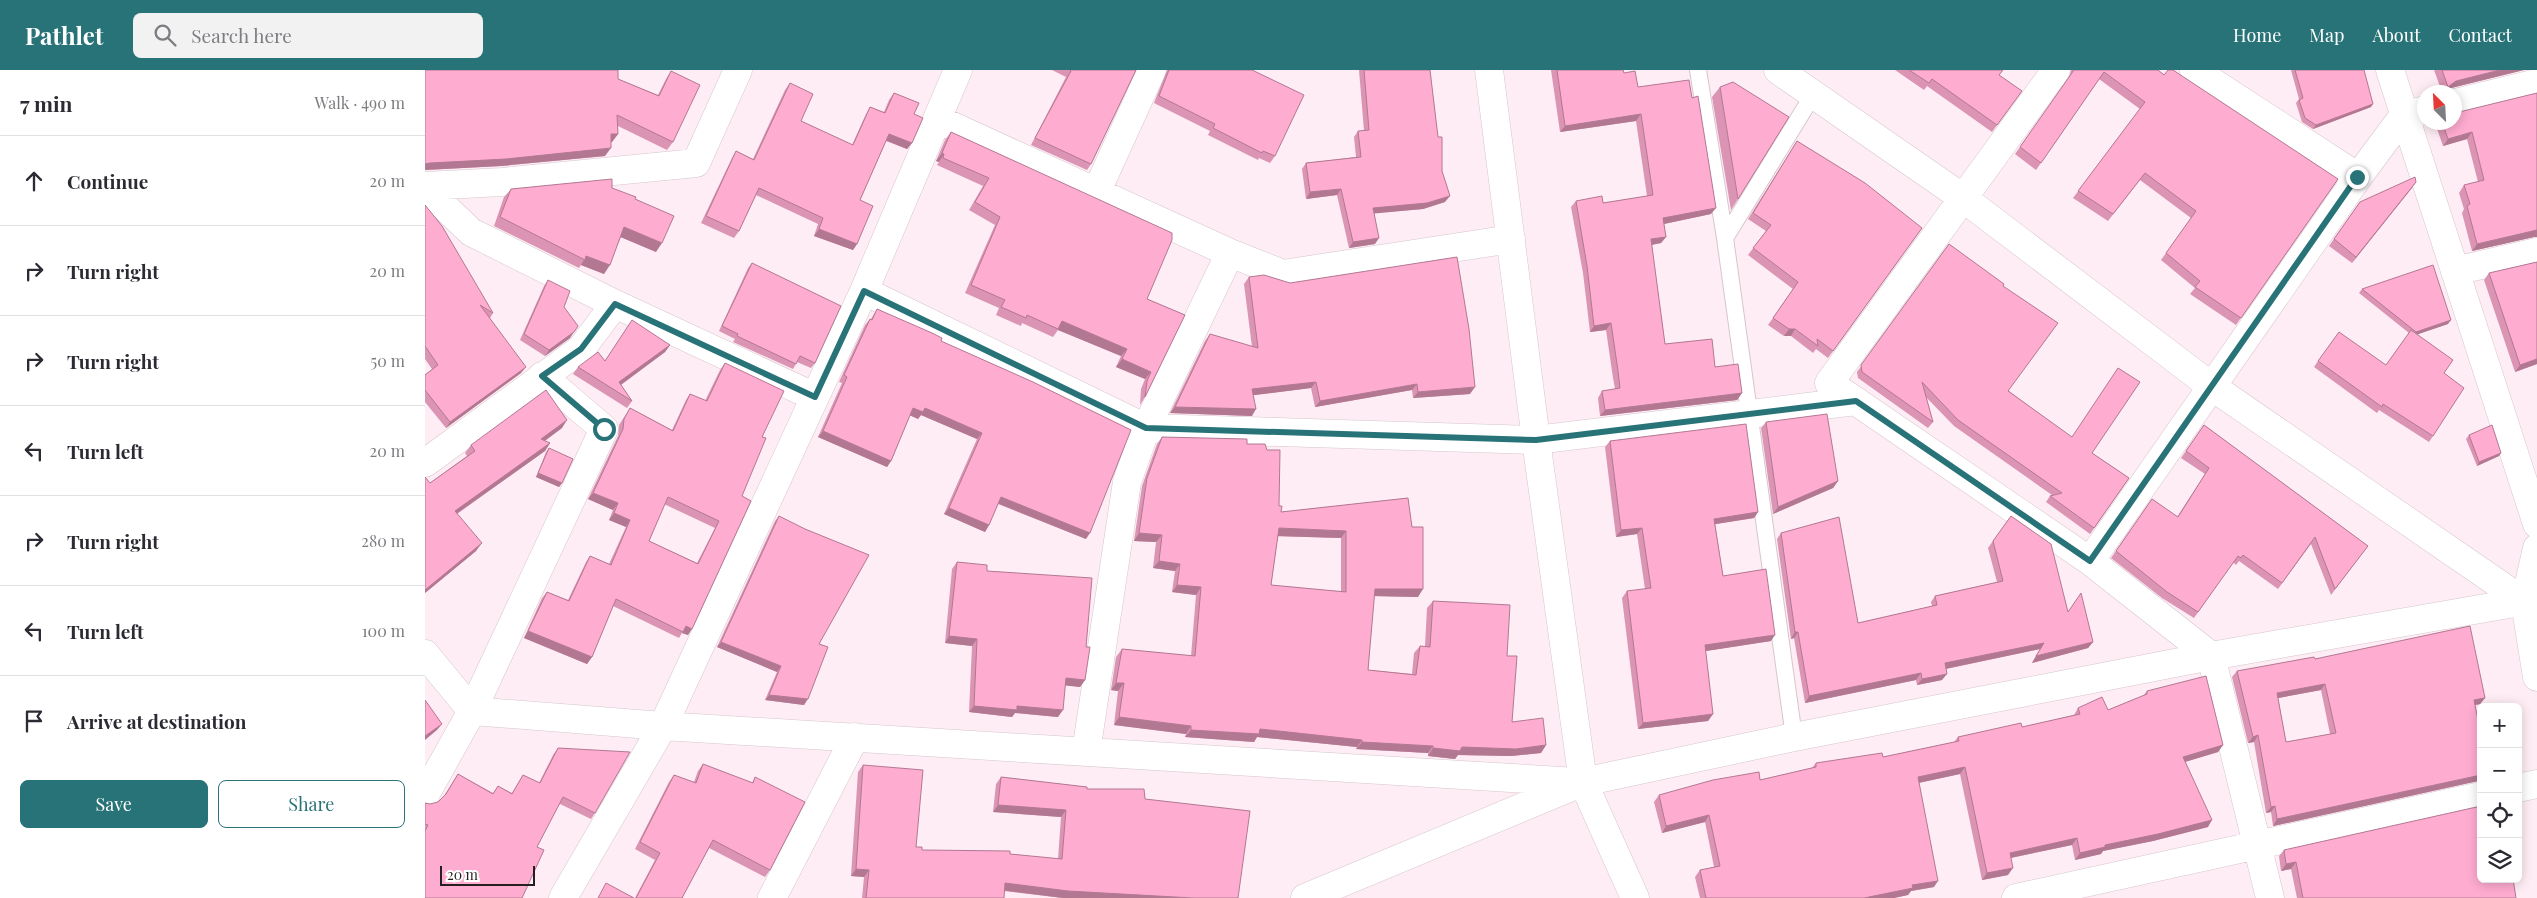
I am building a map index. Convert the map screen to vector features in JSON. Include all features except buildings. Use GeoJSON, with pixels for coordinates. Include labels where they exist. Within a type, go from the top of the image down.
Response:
{"type":"FeatureCollection","features":[{"type":"Feature","properties":{"kind":"street"},"geometry":{"type":"LineString","coordinates":[[425,187],[502,182],[695,164],[738,70]]}},
{"type":"Feature","properties":{"kind":"street"},"geometry":{"type":"LineString","coordinates":[[563,898],[663,726],[864,291],[958,70]]}},
{"type":"Feature","properties":{"kind":"street"},"geometry":{"type":"LineString","coordinates":[[1096,193],[1152,70]]}},
{"type":"Feature","properties":{"kind":"street"},"geometry":{"type":"LineString","coordinates":[[1489,70],[1536,440],[1583,782],[1635,898]]}},
{"type":"Feature","properties":{"kind":"street"},"geometry":{"type":"LineString","coordinates":[[1778,70],[1963,198],[2211,386],[2531,600]]}},
{"type":"Feature","properties":{"kind":"street"},"geometry":{"type":"LineString","coordinates":[[2056,70],[1829,383],[2090,561],[2211,656],[2270,898]]}},
{"type":"Feature","properties":{"kind":"street"},"geometry":{"type":"LineString","coordinates":[[2194,70],[2357,177]]}},
{"type":"Feature","properties":{"kind":"street"},"geometry":{"type":"LineString","coordinates":[[2390,70],[2414,113],[2455,271],[2537,524]]}},
{"type":"Feature","properties":{"kind":"street"},"geometry":{"type":"LineString","coordinates":[[2462,101],[2537,83]]}},
{"type":"Feature","properties":{"kind":"street"},"geometry":{"type":"LineString","coordinates":[[2090,561],[2357,177],[2414,113]]}},
{"type":"Feature","properties":{"kind":"street"},"geometry":{"type":"LineString","coordinates":[[937,119],[1096,193],[1230,253],[1283,274],[1511,239]]}},
{"type":"Feature","properties":{"kind":"street"},"geometry":{"type":"LineString","coordinates":[[425,187],[471,232],[615,304],[815,397]]}},
{"type":"Feature","properties":{"kind":"street"},"geometry":{"type":"LineString","coordinates":[[2455,271],[2537,252]]}},
{"type":"Feature","properties":{"kind":"street"},"geometry":{"type":"LineString","coordinates":[[1086,752],[1127,482],[1146,428],[1230,253]]}},
{"type":"Feature","properties":{"kind":"street"},"geometry":{"type":"LineString","coordinates":[[864,291],[1146,428],[1536,440],[1856,401]]}},
{"type":"Feature","properties":{"kind":"street"},"geometry":{"type":"LineString","coordinates":[[425,463],[581,349],[615,304]]}},
{"type":"Feature","properties":{"kind":"street"},"geometry":{"type":"LineString","coordinates":[[425,795],[472,711],[604,429],[542,376]]}},
{"type":"Feature","properties":{"kind":"street"},"geometry":{"type":"LineString","coordinates":[[2537,548],[2531,600],[2537,677]]}},
{"type":"Feature","properties":{"kind":"street"},"geometry":{"type":"LineString","coordinates":[[1305,898],[1583,782],[1794,737],[2211,656],[2531,600]]}},
{"type":"Feature","properties":{"kind":"street"},"geometry":{"type":"LineString","coordinates":[[425,654],[472,711],[663,726],[1583,782]]}},
{"type":"Feature","properties":{"kind":"street"},"geometry":{"type":"LineString","coordinates":[[772,898],[855,737]]}},
{"type":"Feature","properties":{"kind":"street"},"geometry":{"type":"LineString","coordinates":[[2522,787],[2537,784]]}},
{"type":"Feature","properties":{"kind":"street"},"geometry":{"type":"LineString","coordinates":[[2016,898],[2477,797]]}},
{"type":"Feature","properties":{"kind":"lane"},"geometry":{"type":"LineString","coordinates":[[1698,70],[1725,238],[1794,737]]}},
{"type":"Feature","properties":{"kind":"lane"},"geometry":{"type":"LineString","coordinates":[[1725,238],[1813,95]]}},
{"type":"Feature","properties":{"kind":"route"},"geometry":{"type":"LineString","coordinates":[[604,429],[542,376],[581,349],[615,304],[815,397],[864,291],[1146,428],[1536,440],[1856,401],[2090,561],[2357,177]]}}]}
